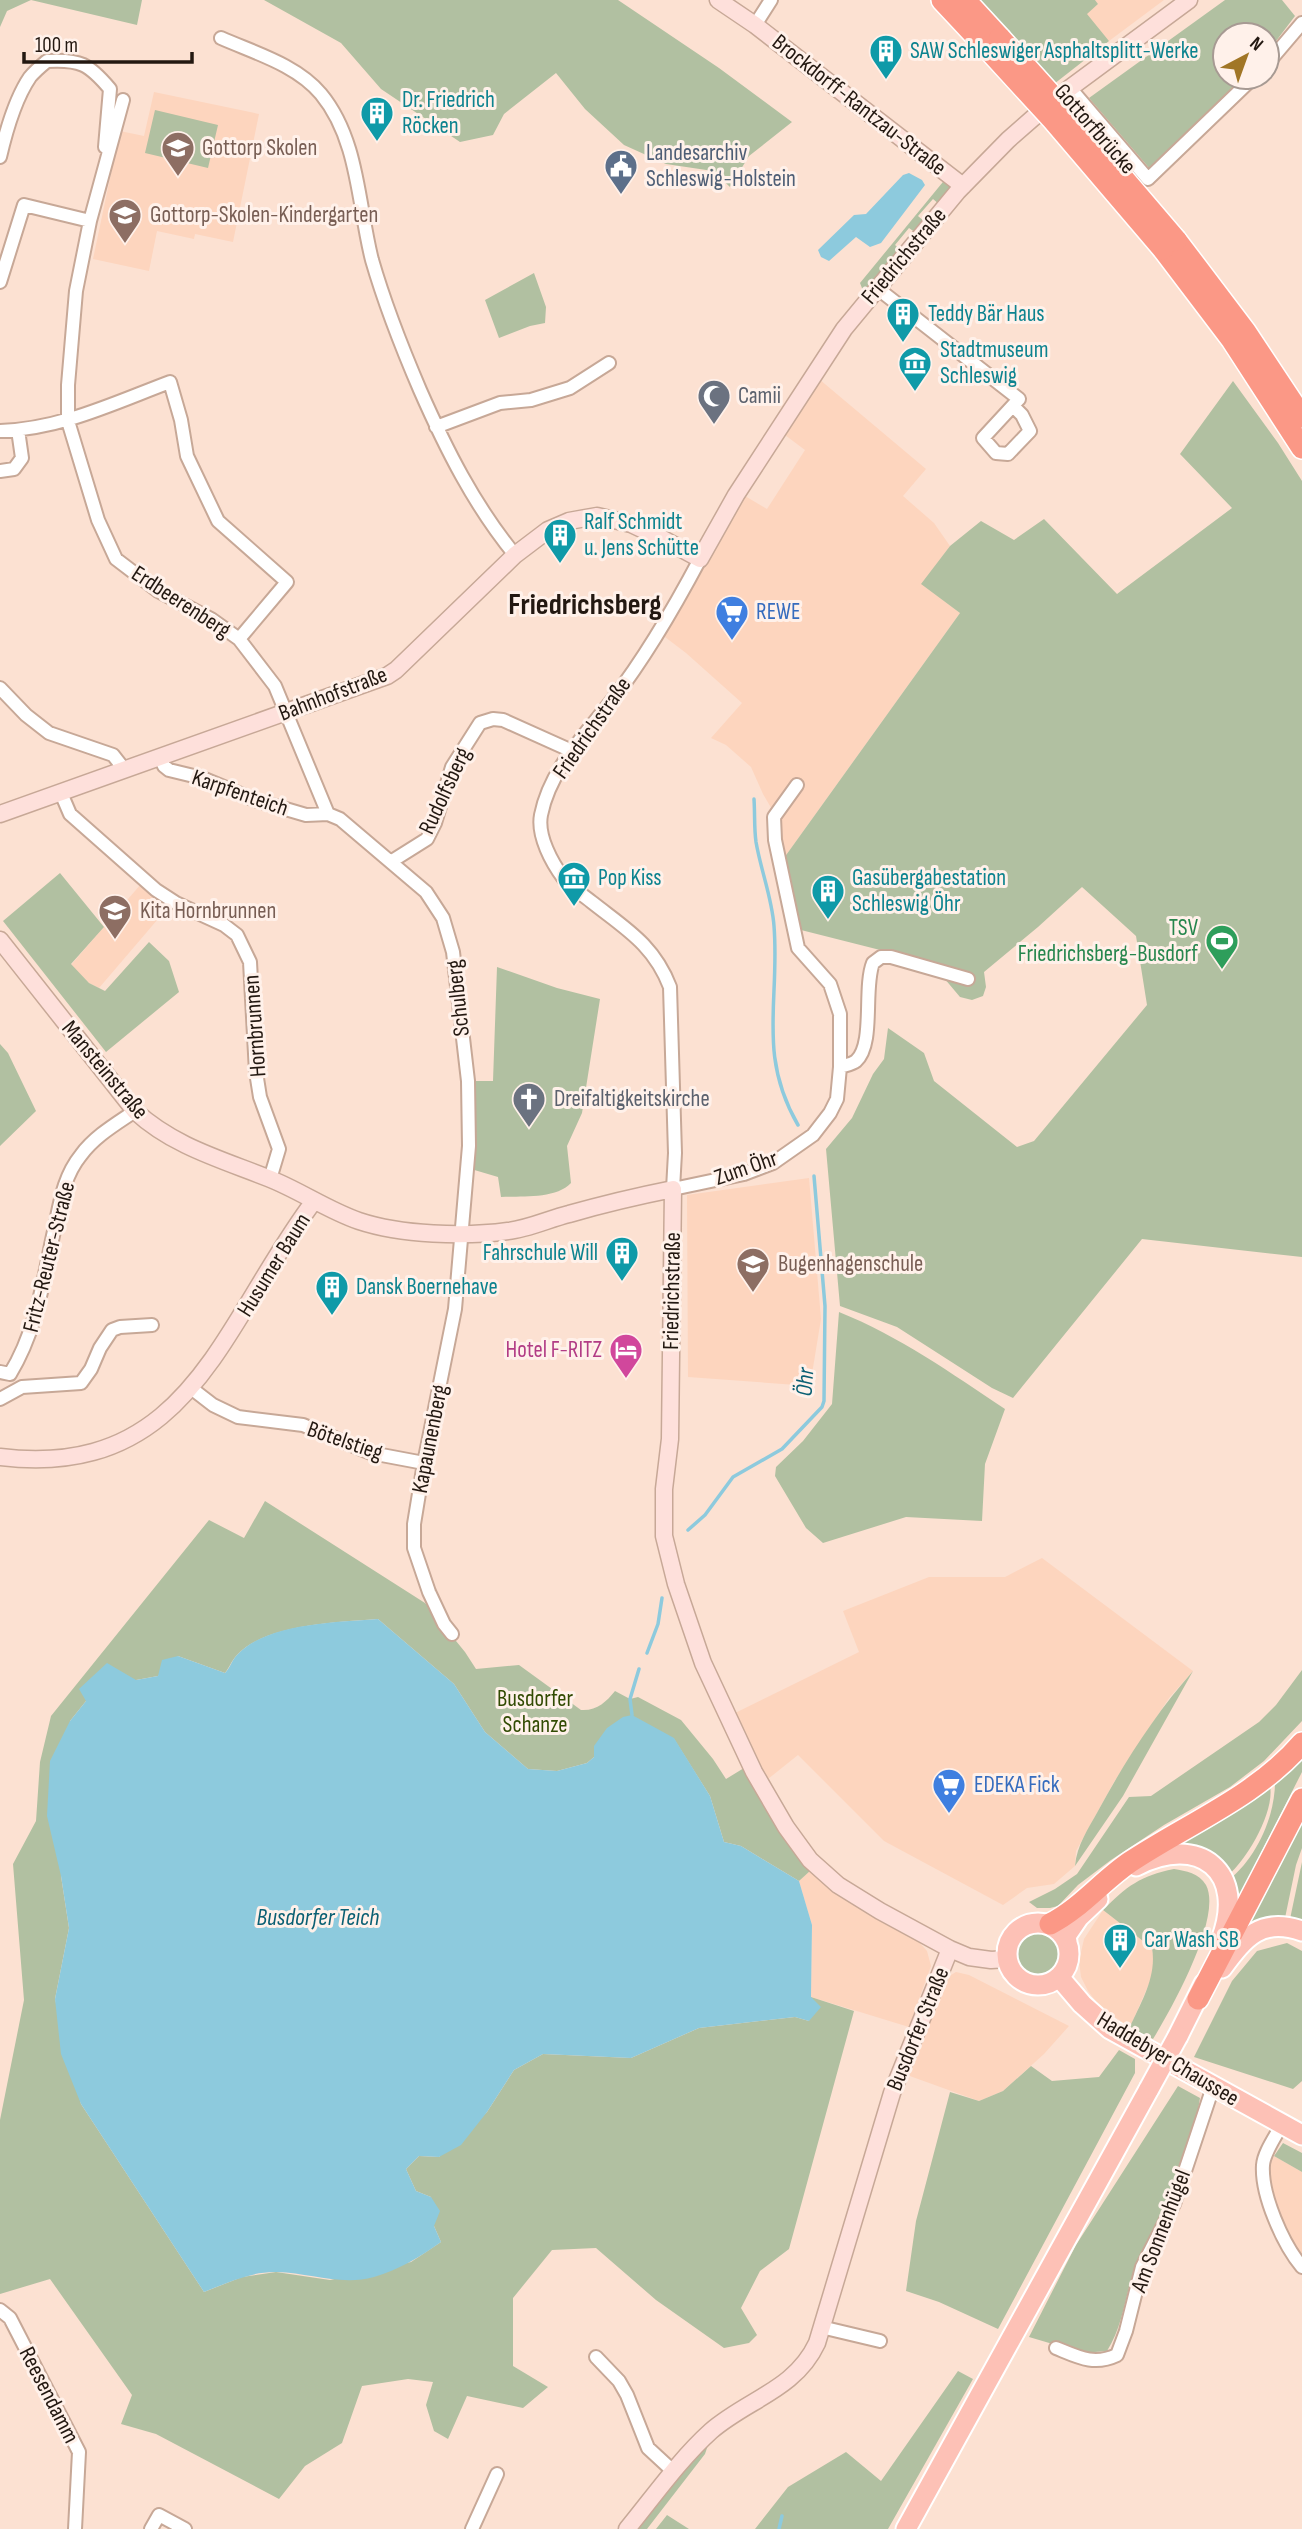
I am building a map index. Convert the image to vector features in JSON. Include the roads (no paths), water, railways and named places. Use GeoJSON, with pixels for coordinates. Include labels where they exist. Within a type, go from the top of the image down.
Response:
{"type":"FeatureCollection","features":[{"type":"Feature","properties":{"kind":"highway"},"geometry":{"type":"LineString","coordinates":[[942,0],[993,43]]}},
{"type":"Feature","properties":{"kind":"highway"},"geometry":{"type":"LineString","coordinates":[[965,0],[993,43]]}},
{"type":"Feature","properties":{"kind":"highway","name":"Gottorfbrücke"},"geometry":{"type":"LineString","coordinates":[[993,43],[1065,110],[1169,244]]}},
{"type":"Feature","properties":{"kind":"highway"},"geometry":{"type":"LineString","coordinates":[[1169,244],[1245,331],[1302,417]]}},
{"type":"Feature","properties":{"kind":"highway"},"geometry":{"type":"LineString","coordinates":[[1169,244],[1302,447]]}},
{"type":"Feature","properties":{"kind":"highway"},"geometry":{"type":"LineString","coordinates":[[1050,1924],[1064,1917],[1096,1888],[1131,1862],[1270,1774],[1302,1743]]}},
{"type":"Feature","properties":{"kind":"highway"},"geometry":{"type":"LineString","coordinates":[[1198,1999],[1302,1799]]}},
{"type":"Feature","properties":{"kind":"main road"},"geometry":{"type":"LineString","coordinates":[[906,2529],[1198,1999],[1228,1921],[1230,1909],[1225,1881],[1205,1860],[1193,1854],[1166,1854],[1152,1858],[1134,1867],[1079,1917],[1066,1936],[1067,1941],[1068,1961],[1059,1977],[1043,1985],[1026,1983],[1010,1969],[1007,1948],[1017,1930],[1034,1922],[1050,1924],[1057,1928],[1067,1941]]}},
{"type":"Feature","properties":{"kind":"main road"},"geometry":{"type":"LineString","coordinates":[[1198,1999],[1238,1946],[1256,1931],[1272,1926],[1286,1926],[1302,1931]]}},
{"type":"Feature","properties":{"kind":"main road","name":"Haddebyer Chaussee"},"geometry":{"type":"LineString","coordinates":[[1059,1977],[1082,2004],[1110,2029],[1302,2135]]}},
{"type":"Feature","properties":{"kind":"street","name":"Brockdorff-Rantzau-Straße"},"geometry":{"type":"LineString","coordinates":[[718,0],[754,24],[963,186]]}},
{"type":"Feature","properties":{"kind":"street","name":"Brockdorff-Rantzau-Straße"},"geometry":{"type":"LineString","coordinates":[[754,24],[771,0]]}},
{"type":"Feature","properties":{"kind":"street","name":"Friedrichstraße"},"geometry":{"type":"LineString","coordinates":[[666,1551],[664,1489],[670,1439],[675,1153],[670,987],[662,966],[632,931],[565,880],[542,837],[541,815],[547,796],[572,751],[661,632],[736,495],[790,409],[844,329],[877,288],[963,186],[1008,140],[1070,88],[1189,0]]}},
{"type":"Feature","properties":{"kind":"street"},"geometry":{"type":"LineString","coordinates":[[1281,48],[1302,23]]}},
{"type":"Feature","properties":{"kind":"street"},"geometry":{"type":"LineString","coordinates":[[220,38],[292,70],[308,80],[323,96],[344,133],[379,282],[411,369],[436,427],[473,499],[515,555]]}},
{"type":"Feature","properties":{"kind":"street","name":"Erdbeerenberg"},"geometry":{"type":"LineString","coordinates":[[0,157],[5,135],[31,77],[47,61],[69,60],[94,69],[110,89],[104,146],[108,153]]}},
{"type":"Feature","properties":{"kind":"street"},"geometry":{"type":"LineString","coordinates":[[1070,88],[1148,179],[1239,91]]}},
{"type":"Feature","properties":{"kind":"street","name":"Erdbeerenberg"},"geometry":{"type":"LineString","coordinates":[[123,100],[90,221],[76,291],[68,385],[68,421],[98,520],[116,559],[158,591],[211,619],[239,639],[275,687],[328,814]]}},
{"type":"Feature","properties":{"kind":"street"},"geometry":{"type":"LineString","coordinates":[[0,282],[24,205],[90,221]]}},
{"type":"Feature","properties":{"kind":"street"},"geometry":{"type":"LineString","coordinates":[[877,288],[1019,399],[1013,406]]}},
{"type":"Feature","properties":{"kind":"street"},"geometry":{"type":"LineString","coordinates":[[436,427],[500,403],[531,400],[570,388],[609,363]]}},
{"type":"Feature","properties":{"kind":"street"},"geometry":{"type":"LineString","coordinates":[[0,430],[18,430],[68,421],[170,382],[181,420],[187,456],[218,521],[287,582],[239,639]]}},
{"type":"Feature","properties":{"kind":"street"},"geometry":{"type":"LineString","coordinates":[[0,471],[14,469],[22,458],[18,430]]}},
{"type":"Feature","properties":{"kind":"street","name":"Bahnhofstraße"},"geometry":{"type":"LineString","coordinates":[[0,814],[387,676],[515,555],[548,530],[569,521],[597,516],[631,524],[700,559]]}},
{"type":"Feature","properties":{"kind":"street"},"geometry":{"type":"LineString","coordinates":[[0,688],[26,715],[49,733],[113,755],[124,769]]}},
{"type":"Feature","properties":{"kind":"street","name":"Rudolfsberg"},"geometry":{"type":"LineString","coordinates":[[392,861],[427,839],[435,823],[452,767],[480,723],[493,719],[503,720],[572,751]]}},
{"type":"Feature","properties":{"kind":"street","name":"Karpfenteich"},"geometry":{"type":"LineString","coordinates":[[160,757],[169,770],[202,778],[255,800],[306,814],[328,814]]}},
{"type":"Feature","properties":{"kind":"street","name":"Zum Öhr"},"geometry":{"type":"LineString","coordinates":[[673,1189],[744,1174],[773,1163],[804,1143],[820,1127],[837,1099],[840,1014],[831,984],[798,948],[775,840],[774,817],[797,785]]}},
{"type":"Feature","properties":{"kind":"street","name":"Hornbrunnen"},"geometry":{"type":"LineString","coordinates":[[61,793],[70,814],[156,890],[176,903],[224,925],[237,935],[250,962],[256,1072],[260,1097],[279,1149],[270,1178]]}},
{"type":"Feature","properties":{"kind":"street","name":"Schulberg"},"geometry":{"type":"LineString","coordinates":[[328,814],[346,824],[392,861],[426,892],[443,918],[453,952],[468,1087],[469,1146],[461,1236]]}},
{"type":"Feature","properties":{"kind":"street","name":"Mansteinstraße"},"geometry":{"type":"LineString","coordinates":[[0,940],[135,1111],[172,1139],[222,1162],[270,1178],[314,1201]]}},
{"type":"Feature","properties":{"kind":"street"},"geometry":{"type":"LineString","coordinates":[[840,1066],[854,1063],[863,1052],[870,972],[873,963],[881,957],[919,963],[968,979]]}},
{"type":"Feature","properties":{"kind":"street","name":"Fritz-Reuter-Straße"},"geometry":{"type":"LineString","coordinates":[[0,1372],[10,1374],[25,1349],[36,1314],[66,1180],[80,1155],[100,1135],[135,1111]]}},
{"type":"Feature","properties":{"kind":"street","name":"Husumer Baum"},"geometry":{"type":"LineString","coordinates":[[0,1457],[37,1460],[83,1456],[134,1437],[173,1408],[191,1388],[237,1323],[293,1229],[314,1201],[361,1222],[461,1236],[511,1231],[605,1204],[673,1189]]}},
{"type":"Feature","properties":{"kind":"street","name":"Kapaunenberg"},"geometry":{"type":"LineString","coordinates":[[452,1634],[444,1624],[429,1591],[414,1548],[414,1524],[455,1309],[461,1236]]}},
{"type":"Feature","properties":{"kind":"street"},"geometry":{"type":"LineString","coordinates":[[0,1399],[22,1387],[80,1383],[91,1369],[112,1330],[152,1325]]}},
{"type":"Feature","properties":{"kind":"street","name":"Bötelstieg"},"geometry":{"type":"LineString","coordinates":[[191,1388],[213,1405],[238,1417],[303,1425],[371,1453],[424,1463]]}},
{"type":"Feature","properties":{"kind":"street","name":"Busdorfer Straße"},"geometry":{"type":"LineString","coordinates":[[627,2529],[696,2446],[723,2422],[793,2377],[810,2356],[892,2093],[950,1949],[838,1885],[810,1860],[786,1827],[754,1772],[703,1663],[666,1551]]}},
{"type":"Feature","properties":{"kind":"street"},"geometry":{"type":"LineString","coordinates":[[950,1949],[991,1960],[1007,1959]]}},
{"type":"Feature","properties":{"kind":"street","name":"Am Sonnenhügel"},"geometry":{"type":"LineString","coordinates":[[1056,2348],[1087,2361],[1104,2361],[1116,2355],[1126,2331],[1142,2267],[1174,2204],[1213,2087]]}},
{"type":"Feature","properties":{"kind":"street"},"geometry":{"type":"LineString","coordinates":[[1282,2124],[1263,2162],[1265,2190],[1277,2224],[1302,2267]]}},
{"type":"Feature","properties":{"kind":"street","name":"Reesendamm"},"geometry":{"type":"LineString","coordinates":[[0,2310],[10,2318],[79,2452],[75,2529]]}},
{"type":"Feature","properties":{"kind":"street"},"geometry":{"type":"LineString","coordinates":[[823,2320],[880,2341]]}},
{"type":"Feature","properties":{"kind":"street"},"geometry":{"type":"LineString","coordinates":[[596,2357],[619,2381],[627,2395],[648,2448],[674,2472]]}},
{"type":"Feature","properties":{"kind":"street"},"geometry":{"type":"LineString","coordinates":[[472,2529],[497,2474]]}},
{"type":"Feature","properties":{"kind":"street"},"geometry":{"type":"LineString","coordinates":[[151,2529],[159,2515],[185,2529]]}},
{"type":"Feature","properties":{"kind":"water"},"geometry":{"type":"Polygon","coordinates":[[[909,173],[922,180],[925,185],[881,243],[870,247],[856,237],[829,261],[821,257],[818,250],[854,215],[866,214],[903,175],[909,173]]]}},
{"type":"Feature","properties":{"kind":"water","name":"Busdorfer Teich"},"geometry":{"type":"Polygon","coordinates":[[[378,1619],[454,1684],[485,1732],[528,1769],[557,1771],[587,1763],[594,1757],[594,1746],[607,1728],[623,1717],[632,1715],[674,1738],[710,1796],[724,1842],[741,1846],[799,1881],[812,1925],[811,1997],[821,2007],[809,2021],[795,2017],[699,2028],[631,2058],[543,2054],[514,2070],[487,2112],[461,2145],[439,2157],[419,2156],[406,2169],[416,2191],[431,2197],[440,2211],[434,2226],[441,2242],[392,2271],[374,2277],[338,2280],[268,2272],[240,2278],[204,2292],[81,2104],[61,2054],[55,1999],[69,1928],[61,1876],[47,1816],[50,1761],[70,1721],[86,1701],[79,1689],[107,1663],[136,1680],[158,1676],[162,1660],[178,1656],[225,1673],[237,1655],[266,1636],[303,1626],[378,1619]]]}},
{"type":"Feature","properties":{"kind":"waterway","name":"Öhr"},"geometry":{"type":"LineString","coordinates":[[754,799],[756,842],[774,926],[774,1051],[785,1099],[798,1125]]}},
{"type":"Feature","properties":{"kind":"waterway","name":"Öhr"},"geometry":{"type":"LineString","coordinates":[[688,1530],[705,1515],[733,1477],[782,1449],[822,1407],[825,1306],[814,1176]]}},
{"type":"Feature","properties":{"kind":"waterway","name":"Öhr"},"geometry":{"type":"LineString","coordinates":[[647,1653],[658,1624],[662,1598]]}},
{"type":"Feature","properties":{"kind":"waterway","name":"Öhr"},"geometry":{"type":"LineString","coordinates":[[632,1715],[630,1699],[639,1669]]}},
{"type":"Feature","properties":{"kind":"waterway"},"geometry":{"type":"LineString","coordinates":[[779,2529],[782,2516]]}},
{"type":"Feature","properties":{"kind":"place","name":"SAW Schleswiger Asphaltsplitt-Werke"},"geometry":{"type":"Point","coordinates":[886,81]}},
{"type":"Feature","properties":{"kind":"place","name":"Dr. Friedrich Röcken"},"geometry":{"type":"Point","coordinates":[377,143]}},
{"type":"Feature","properties":{"kind":"place","name":"Gottorp Skolen"},"geometry":{"type":"Point","coordinates":[178,178]}},
{"type":"Feature","properties":{"kind":"place","name":"Landesarchiv Schleswig-Holstein"},"geometry":{"type":"Point","coordinates":[621,196]}},
{"type":"Feature","properties":{"kind":"place","name":"Gottorp-Skolen-Kindergarten"},"geometry":{"type":"Point","coordinates":[125,245]}},
{"type":"Feature","properties":{"kind":"place","name":"Teddy Bär Haus"},"geometry":{"type":"Point","coordinates":[903,344]}},
{"type":"Feature","properties":{"kind":"place","name":"Stadtmuseum Schleswig"},"geometry":{"type":"Point","coordinates":[915,393]}},
{"type":"Feature","properties":{"kind":"place","name":"Camii"},"geometry":{"type":"Point","coordinates":[714,426]}},
{"type":"Feature","properties":{"kind":"place","name":"Ralf Schmidt u. Jens Schütte"},"geometry":{"type":"Point","coordinates":[560,565]}},
{"type":"Feature","properties":{"kind":"place","name":"REWE"},"geometry":{"type":"Point","coordinates":[732,642]}},
{"type":"Feature","properties":{"kind":"place","name":"Pop Kiss"},"geometry":{"type":"Point","coordinates":[574,908]}},
{"type":"Feature","properties":{"kind":"place","name":"Gasübergabestation Schleswig Öhr"},"geometry":{"type":"Point","coordinates":[828,921]}},
{"type":"Feature","properties":{"kind":"place","name":"Kita Hornbrunnen"},"geometry":{"type":"Point","coordinates":[115,941]}},
{"type":"Feature","properties":{"kind":"place","name":"TSV Friedrichsberg-Busdorf"},"geometry":{"type":"Point","coordinates":[1222,971]}},
{"type":"Feature","properties":{"kind":"place","name":"Dreifaltigkeitskirche"},"geometry":{"type":"Point","coordinates":[529,1129]}},
{"type":"Feature","properties":{"kind":"place","name":"Fahrschule Will"},"geometry":{"type":"Point","coordinates":[622,1283]}},
{"type":"Feature","properties":{"kind":"place","name":"Bugenhagenschule"},"geometry":{"type":"Point","coordinates":[753,1294]}},
{"type":"Feature","properties":{"kind":"place","name":"Dansk Boernehave"},"geometry":{"type":"Point","coordinates":[332,1317]}},
{"type":"Feature","properties":{"kind":"place","name":"Hotel F-RITZ"},"geometry":{"type":"Point","coordinates":[626,1380]}},
{"type":"Feature","properties":{"kind":"place","name":"EDEKA Fick"},"geometry":{"type":"Point","coordinates":[949,1815]}},
{"type":"Feature","properties":{"kind":"place","name":"Car Wash SB"},"geometry":{"type":"Point","coordinates":[1120,1970]}},
{"type":"Feature","properties":{"kind":"district","name":"Friedrichsberg"},"geometry":{"type":"Point","coordinates":[585,605]}},
{"type":"Feature","properties":{"kind":"park label","name":"Busdorfer Schanze"},"geometry":{"type":"Point","coordinates":[535,1712]}}]}
